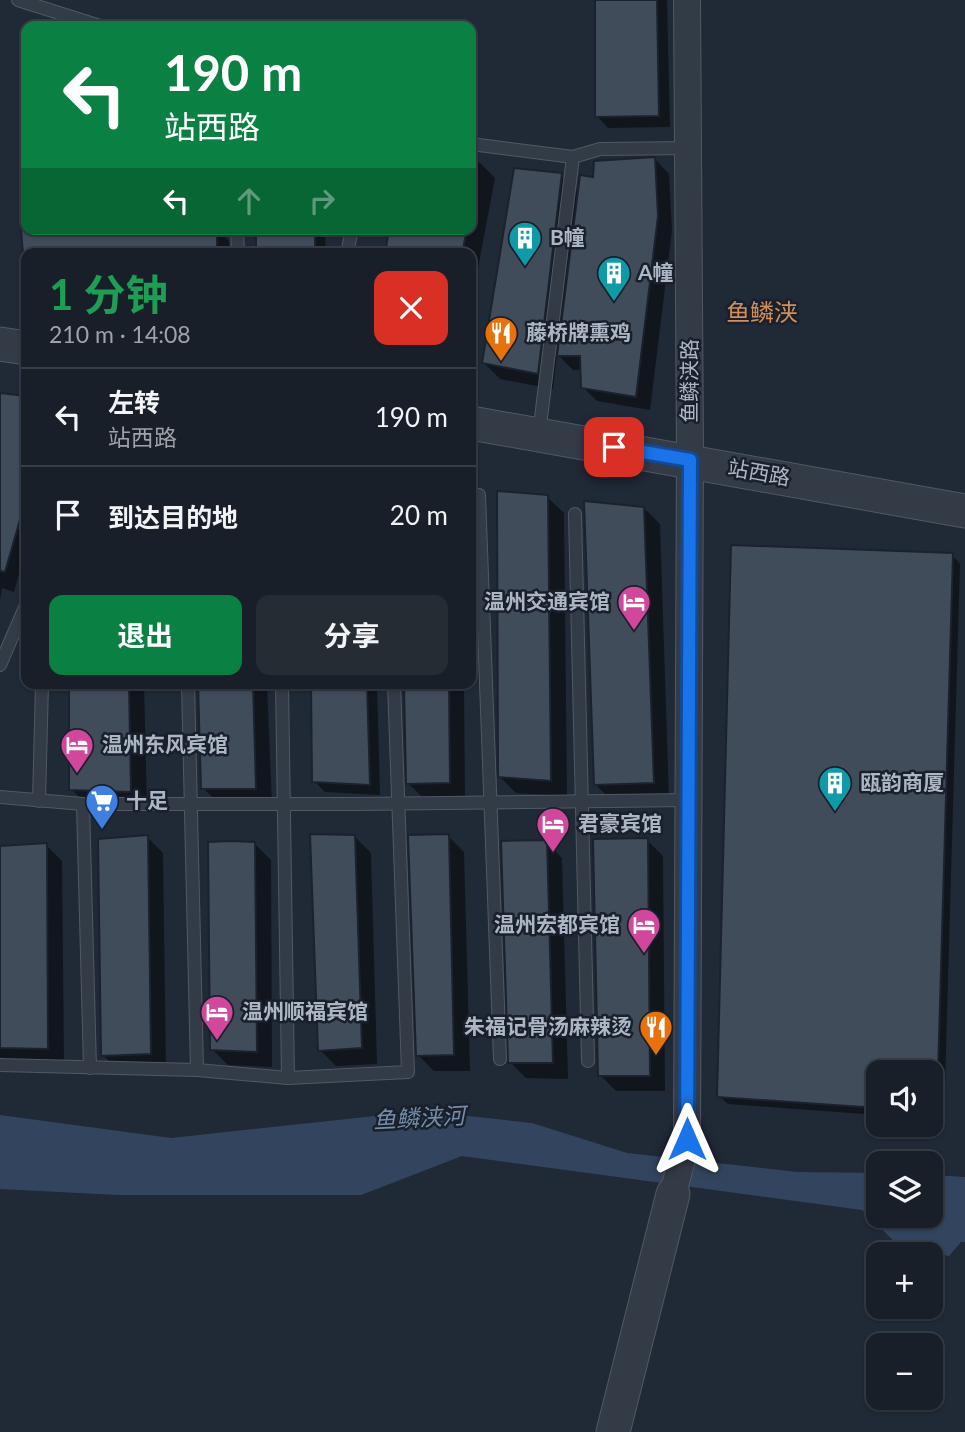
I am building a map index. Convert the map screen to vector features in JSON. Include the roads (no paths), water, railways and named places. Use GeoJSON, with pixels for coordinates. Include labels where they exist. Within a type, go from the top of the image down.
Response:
{"type":"FeatureCollection","features":[{"type":"Feature","properties":{"kind":"street","name":"鱼鳞浃路"},"geometry":{"type":"LineString","coordinates":[[673,1194],[687,1139],[690,148],[687,0]]}},
{"type":"Feature","properties":{"kind":"street"},"geometry":{"type":"LineString","coordinates":[[0,344],[21,347]]}},
{"type":"Feature","properties":{"kind":"street","name":"站西路"},"geometry":{"type":"LineString","coordinates":[[476,424],[965,511]]}},
{"type":"Feature","properties":{"kind":"street"},"geometry":{"type":"LineString","coordinates":[[613,1432],[673,1194]]}},
{"type":"Feature","properties":{"kind":"lane"},"geometry":{"type":"LineString","coordinates":[[18,0],[84,21]]}},
{"type":"Feature","properties":{"kind":"lane"},"geometry":{"type":"LineString","coordinates":[[476,145],[573,157],[600,149],[690,148]]}},
{"type":"Feature","properties":{"kind":"lane"},"geometry":{"type":"LineString","coordinates":[[539,435],[573,157]]}},
{"type":"Feature","properties":{"kind":"lane"},"geometry":{"type":"LineString","coordinates":[[479,495],[500,1059]]}},
{"type":"Feature","properties":{"kind":"lane"},"geometry":{"type":"LineString","coordinates":[[575,514],[588,1061]]}},
{"type":"Feature","properties":{"kind":"lane"},"geometry":{"type":"LineString","coordinates":[[0,665],[21,617]]}},
{"type":"Feature","properties":{"kind":"lane"},"geometry":{"type":"LineString","coordinates":[[39,801],[42,689]]}},
{"type":"Feature","properties":{"kind":"lane"},"geometry":{"type":"LineString","coordinates":[[188,689],[197,1070]]}},
{"type":"Feature","properties":{"kind":"lane"},"geometry":{"type":"LineString","coordinates":[[282,689],[288,1078]]}},
{"type":"Feature","properties":{"kind":"lane"},"geometry":{"type":"LineString","coordinates":[[0,1065],[197,1070],[288,1078],[408,1072],[394,689]]}},
{"type":"Feature","properties":{"kind":"lane"},"geometry":{"type":"LineString","coordinates":[[0,797],[83,804],[689,800]]}},
{"type":"Feature","properties":{"kind":"lane"},"geometry":{"type":"LineString","coordinates":[[83,804],[90,1068]]}},
{"type":"Feature","properties":{"kind":"water","name":"鱼鳞浃河"},"geometry":{"type":"Polygon","coordinates":[[[422,1111],[532,1123],[627,1153],[797,1172],[866,1173],[866,1214],[862,1210],[462,1156],[361,1195],[117,1195],[0,1189],[0,1115],[171,1138],[422,1111]]]}},
{"type":"Feature","properties":{"kind":"water"},"geometry":{"type":"Polygon","coordinates":[[[943,1176],[965,1177],[965,1242],[961,1242],[949,1256],[943,1255],[943,1242],[895,1242],[880,1228],[943,1228],[943,1176]]]}},
{"type":"Feature","properties":{"kind":"place","name":"B幢"},"geometry":{"type":"Point","coordinates":[525,268]}},
{"type":"Feature","properties":{"kind":"place","name":"A幢"},"geometry":{"type":"Point","coordinates":[614,303]}},
{"type":"Feature","properties":{"kind":"place","name":"藤桥牌熏鸡"},"geometry":{"type":"Point","coordinates":[501,363]}},
{"type":"Feature","properties":{"kind":"place","name":"温州交通宾馆"},"geometry":{"type":"Point","coordinates":[634,632]}},
{"type":"Feature","properties":{"kind":"place","name":"温州东风宾馆"},"geometry":{"type":"Point","coordinates":[77,775]}},
{"type":"Feature","properties":{"kind":"place","name":"瓯韵商厦"},"geometry":{"type":"Point","coordinates":[835,813]}},
{"type":"Feature","properties":{"kind":"place","name":"十足"},"geometry":{"type":"Point","coordinates":[102,831]}},
{"type":"Feature","properties":{"kind":"place","name":"君豪宾馆"},"geometry":{"type":"Point","coordinates":[553,854]}},
{"type":"Feature","properties":{"kind":"place","name":"温州宏都宾馆"},"geometry":{"type":"Point","coordinates":[644,955]}},
{"type":"Feature","properties":{"kind":"place","name":"温州顺福宾馆"},"geometry":{"type":"Point","coordinates":[217,1042]}},
{"type":"Feature","properties":{"kind":"place","name":"朱福记骨汤麻辣烫"},"geometry":{"type":"Point","coordinates":[656,1057]}},
{"type":"Feature","properties":{"kind":"district","name":"鱼鳞浃"},"geometry":{"type":"Point","coordinates":[762,313]}}]}
